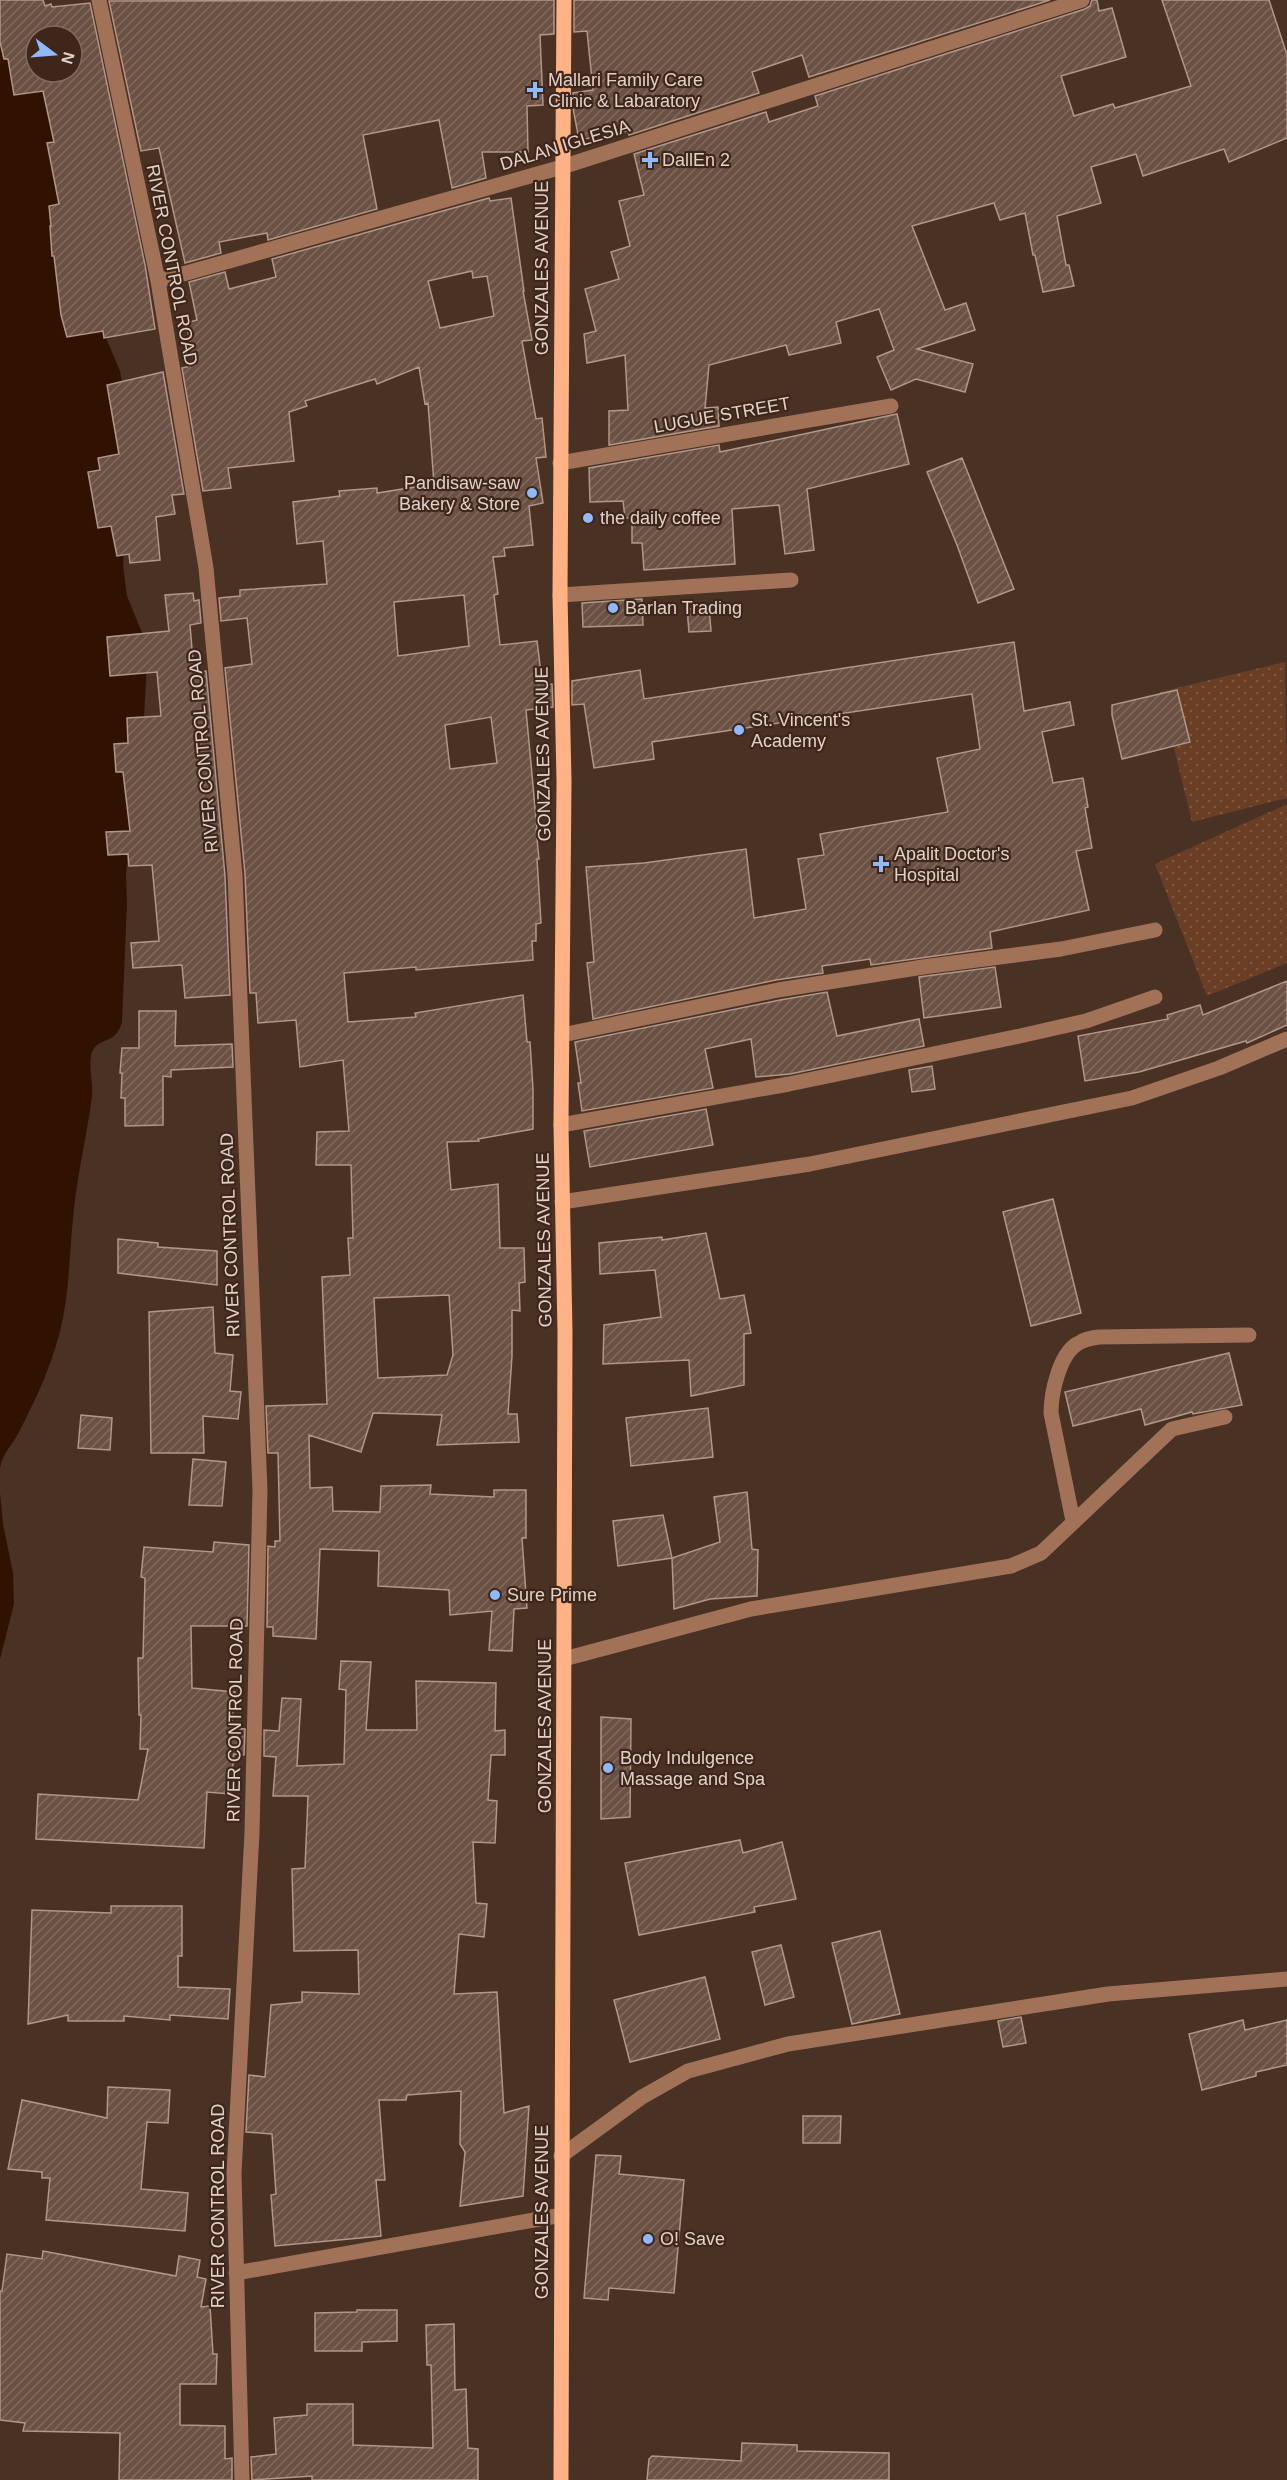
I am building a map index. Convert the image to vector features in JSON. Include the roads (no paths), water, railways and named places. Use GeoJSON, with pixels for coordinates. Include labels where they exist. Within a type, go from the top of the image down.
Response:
{"type":"FeatureCollection","features":[{"type":"Feature","properties":{"kind":"main road","name":"GONZALES AVENUE"},"geometry":{"type":"LineString","coordinates":[[561,2480],[565,1332],[561,1125],[564,781],[560,463],[564,0]]}},
{"type":"Feature","properties":{"kind":"street","name":"RIVER CONTROL ROAD"},"geometry":{"type":"LineString","coordinates":[[99,0],[158,281],[206,568],[235,875],[260,1490],[252,1833],[234,2174],[242,2480]]}},
{"type":"Feature","properties":{"kind":"street","name":"DALAN IGLESIA"},"geometry":{"type":"LineString","coordinates":[[158,281],[562,167],[1082,0]]}},
{"type":"Feature","properties":{"kind":"street","name":"LUGUE STREET"},"geometry":{"type":"LineString","coordinates":[[560,463],[891,406]]}},
{"type":"Feature","properties":{"kind":"street"},"geometry":{"type":"LineString","coordinates":[[560,595],[791,580]]}},
{"type":"Feature","properties":{"kind":"street"},"geometry":{"type":"LineString","coordinates":[[562,1035],[778,990],[923,967],[1061,949],[1155,930]]}},
{"type":"Feature","properties":{"kind":"street"},"geometry":{"type":"LineString","coordinates":[[561,1125],[789,1084],[1020,1036],[1086,1021],[1155,997]]}},
{"type":"Feature","properties":{"kind":"street"},"geometry":{"type":"LineString","coordinates":[[562,1202],[810,1164],[1132,1098],[1219,1068],[1287,1039]]}},
{"type":"Feature","properties":{"kind":"street"},"geometry":{"type":"LineString","coordinates":[[1073,1521],[1051,1413],[1051,1397],[1062,1365],[1074,1345],[1086,1339],[1099,1337],[1249,1335]]}},
{"type":"Feature","properties":{"kind":"street"},"geometry":{"type":"LineString","coordinates":[[564,1659],[751,1609],[1011,1566],[1041,1553],[1172,1429],[1226,1418]]}},
{"type":"Feature","properties":{"kind":"street"},"geometry":{"type":"LineString","coordinates":[[561,2156],[642,2097],[688,2071],[788,2044],[1108,1994],[1287,1979]]}},
{"type":"Feature","properties":{"kind":"street"},"geometry":{"type":"LineString","coordinates":[[236,2273],[562,2215]]}},
{"type":"Feature","properties":{"kind":"place","name":"Mallari Family Care Clinic & Labaratory"},"geometry":{"type":"Point","coordinates":[535,90]}},
{"type":"Feature","properties":{"kind":"place","name":"DallEn 2"},"geometry":{"type":"Point","coordinates":[650,160]}},
{"type":"Feature","properties":{"kind":"place","name":"Pandisaw-saw Bakery & Store"},"geometry":{"type":"Point","coordinates":[532,493]}},
{"type":"Feature","properties":{"kind":"place","name":"the daily coffee"},"geometry":{"type":"Point","coordinates":[588,518]}},
{"type":"Feature","properties":{"kind":"place","name":"Barlan Trading"},"geometry":{"type":"Point","coordinates":[613,608]}},
{"type":"Feature","properties":{"kind":"place","name":"St. Vincent's Academy"},"geometry":{"type":"Point","coordinates":[739,730]}},
{"type":"Feature","properties":{"kind":"place","name":"Apalit Doctor's Hospital"},"geometry":{"type":"Point","coordinates":[881,864]}},
{"type":"Feature","properties":{"kind":"place","name":"Sure Prime"},"geometry":{"type":"Point","coordinates":[495,1595]}},
{"type":"Feature","properties":{"kind":"place","name":"Body Indulgence Massage and Spa"},"geometry":{"type":"Point","coordinates":[608,1768]}},
{"type":"Feature","properties":{"kind":"place","name":"O! Save"},"geometry":{"type":"Point","coordinates":[648,2239]}}]}
